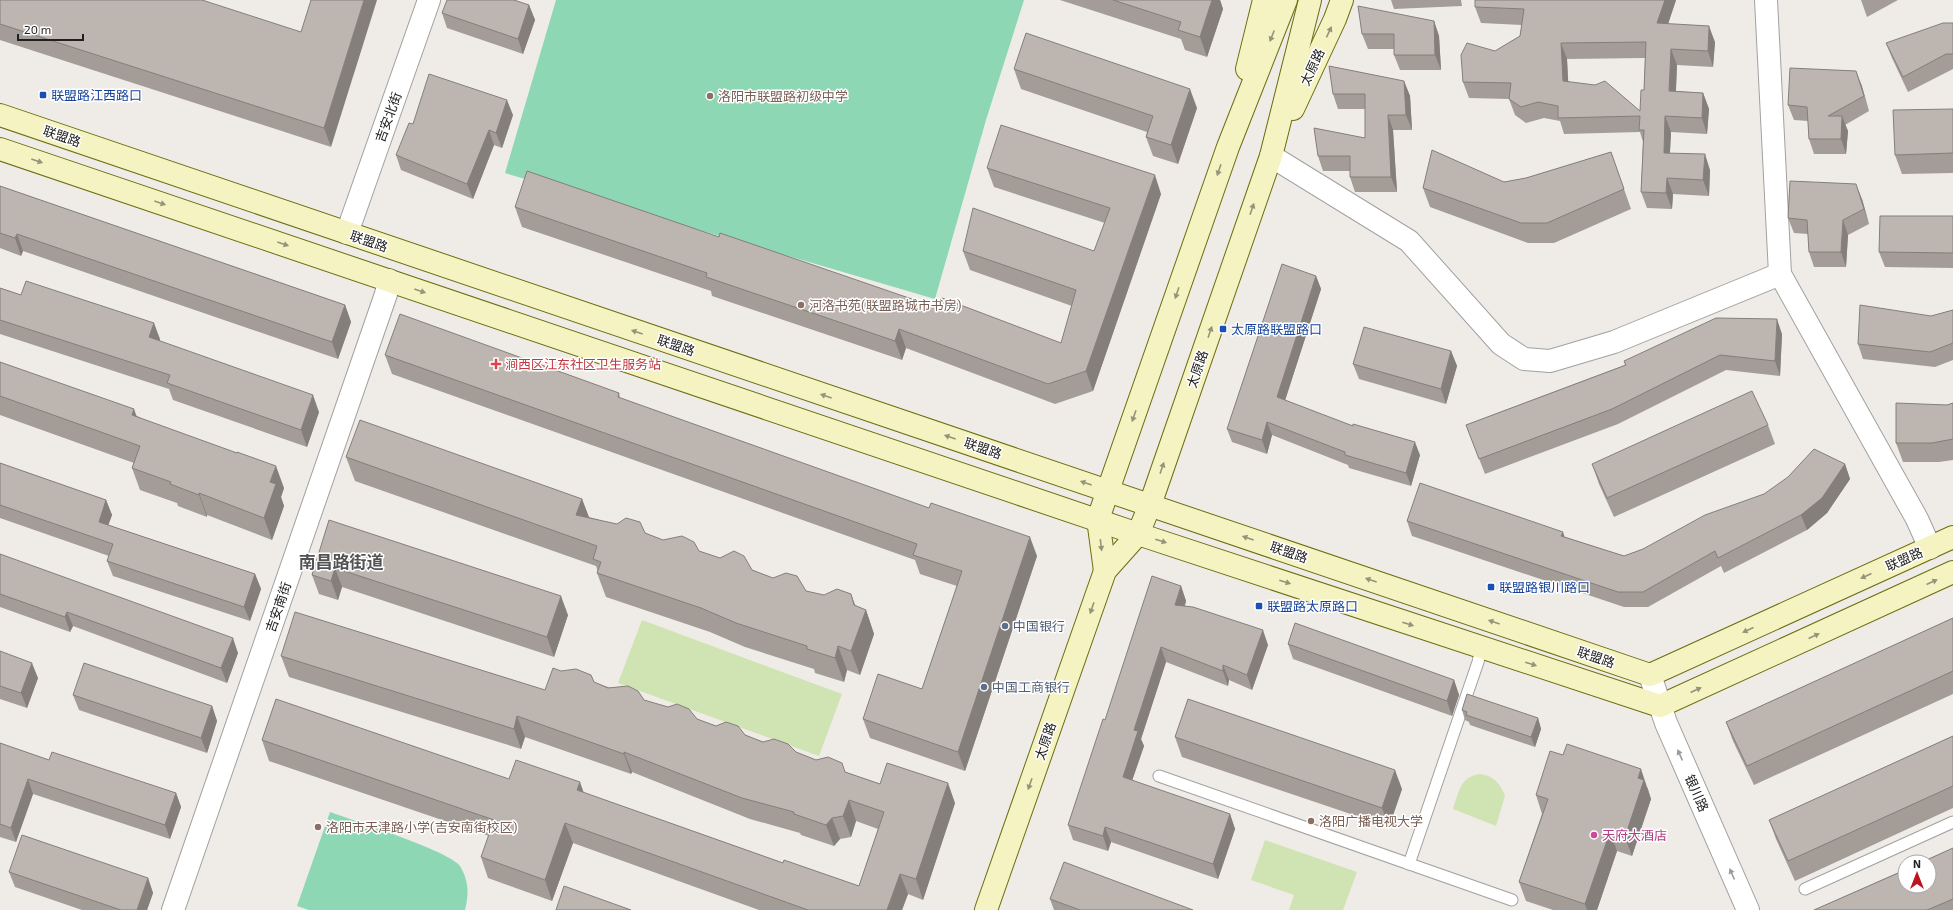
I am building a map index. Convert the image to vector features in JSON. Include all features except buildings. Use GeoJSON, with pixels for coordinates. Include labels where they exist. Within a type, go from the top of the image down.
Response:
{"type":"FeatureCollection","features":[{"type":"Feature","properties":{"kind":"main road","name":"太原路"},"geometry":{"type":"LineString","coordinates":[[1228,147],[1264,0]]}},
{"type":"Feature","properties":{"kind":"main road","name":"太原路"},"geometry":{"type":"LineString","coordinates":[[1105,571],[1098,519],[1228,147],[1286,0]]}},
{"type":"Feature","properties":{"kind":"main road","name":"太原路"},"geometry":{"type":"LineString","coordinates":[[986,910],[1105,571],[1138,534],[1150,505],[1271,156],[1310,0]]}},
{"type":"Feature","properties":{"kind":"main road","name":"太原路"},"geometry":{"type":"LineString","coordinates":[[1271,156],[1335,19],[1342,0]]}},
{"type":"Feature","properties":{"kind":"main road","name":"联盟路"},"geometry":{"type":"LineString","coordinates":[[0,115],[1650,675],[1953,537]]}},
{"type":"Feature","properties":{"kind":"main road","name":"联盟路"},"geometry":{"type":"LineString","coordinates":[[0,149],[1098,519],[1138,534],[1660,706]]}},
{"type":"Feature","properties":{"kind":"main road"},"geometry":{"type":"LineString","coordinates":[[1660,706],[1953,572]]}},
{"type":"Feature","properties":{"kind":"street","name":"吉安北街"},"geometry":{"type":"LineString","coordinates":[[347,233],[429,0]]}},
{"type":"Feature","properties":{"kind":"street"},"geometry":{"type":"LineString","coordinates":[[1766,0],[1780,274],[1913,513],[1930,548]]}},
{"type":"Feature","properties":{"kind":"street"},"geometry":{"type":"LineString","coordinates":[[1271,156],[1409,241],[1501,344],[1524,359],[1550,361],[1614,342],[1780,274]]}},
{"type":"Feature","properties":{"kind":"street","name":"吉安南街"},"geometry":{"type":"LineString","coordinates":[[173,910],[386,294],[389,280]]}},
{"type":"Feature","properties":{"kind":"street","name":"银川路"},"geometry":{"type":"LineString","coordinates":[[1650,675],[1669,730],[1748,910]]}},
{"type":"Feature","properties":{"kind":"lane"},"geometry":{"type":"LineString","coordinates":[[1409,864],[1478,662],[1481,648]]}},
{"type":"Feature","properties":{"kind":"lane"},"geometry":{"type":"LineString","coordinates":[[1159,776],[1512,900]]}},
{"type":"Feature","properties":{"kind":"lane"},"geometry":{"type":"LineString","coordinates":[[1805,889],[1953,822]]}},
{"type":"Feature","properties":{"kind":"green space","name":"洛阳市联盟路初级中学"},"geometry":{"type":"Polygon","coordinates":[[[556,0],[1024,0],[986,120],[935,299],[505,173],[556,0]]]}},
{"type":"Feature","properties":{"kind":"green space"},"geometry":{"type":"Polygon","coordinates":[[[642,620],[842,694],[819,756],[618,683],[642,620]]]}},
{"type":"Feature","properties":{"kind":"green space"},"geometry":{"type":"Polygon","coordinates":[[[1479,774],[1488,776],[1495,780],[1501,787],[1505,796],[1496,826],[1453,809],[1461,786],[1468,778],[1479,774]]]}},
{"type":"Feature","properties":{"kind":"green space"},"geometry":{"type":"Polygon","coordinates":[[[330,812],[420,844],[439,852],[452,860],[460,866],[467,882],[468,893],[465,910],[309,910],[297,906],[330,812]]]}},
{"type":"Feature","properties":{"kind":"green space"},"geometry":{"type":"Polygon","coordinates":[[[1265,840],[1357,872],[1343,910],[1289,910],[1294,895],[1251,880],[1265,840]]]}},
{"type":"Feature","properties":{"kind":"place","name":"联盟路江西路口"},"geometry":{"type":"Point","coordinates":[43,95]}},
{"type":"Feature","properties":{"kind":"place","name":"洛阳市联盟路初级中学"},"geometry":{"type":"Point","coordinates":[710,96]}},
{"type":"Feature","properties":{"kind":"place","name":"河洛书苑(联盟路城市书房)"},"geometry":{"type":"Point","coordinates":[801,305]}},
{"type":"Feature","properties":{"kind":"place","name":"太原路联盟路口"},"geometry":{"type":"Point","coordinates":[1223,329]}},
{"type":"Feature","properties":{"kind":"place","name":"涧西区江东社区卫生服务站"},"geometry":{"type":"Point","coordinates":[496,364]}},
{"type":"Feature","properties":{"kind":"place","name":"联盟路银川路口"},"geometry":{"type":"Point","coordinates":[1491,587]}},
{"type":"Feature","properties":{"kind":"place","name":"联盟路太原路口"},"geometry":{"type":"Point","coordinates":[1259,606]}},
{"type":"Feature","properties":{"kind":"place","name":"中国银行"},"geometry":{"type":"Point","coordinates":[1005,626]}},
{"type":"Feature","properties":{"kind":"place","name":"中国工商银行"},"geometry":{"type":"Point","coordinates":[984,687]}},
{"type":"Feature","properties":{"kind":"place","name":"洛阳广播电视大学"},"geometry":{"type":"Point","coordinates":[1311,821]}},
{"type":"Feature","properties":{"kind":"place","name":"洛阳市天津路小学(吉安南街校区)"},"geometry":{"type":"Point","coordinates":[318,827]}},
{"type":"Feature","properties":{"kind":"place","name":"天府大酒店"},"geometry":{"type":"Point","coordinates":[1594,835]}},
{"type":"Feature","properties":{"kind":"district","name":"南昌路街道"},"geometry":{"type":"Point","coordinates":[341,561]}}]}
